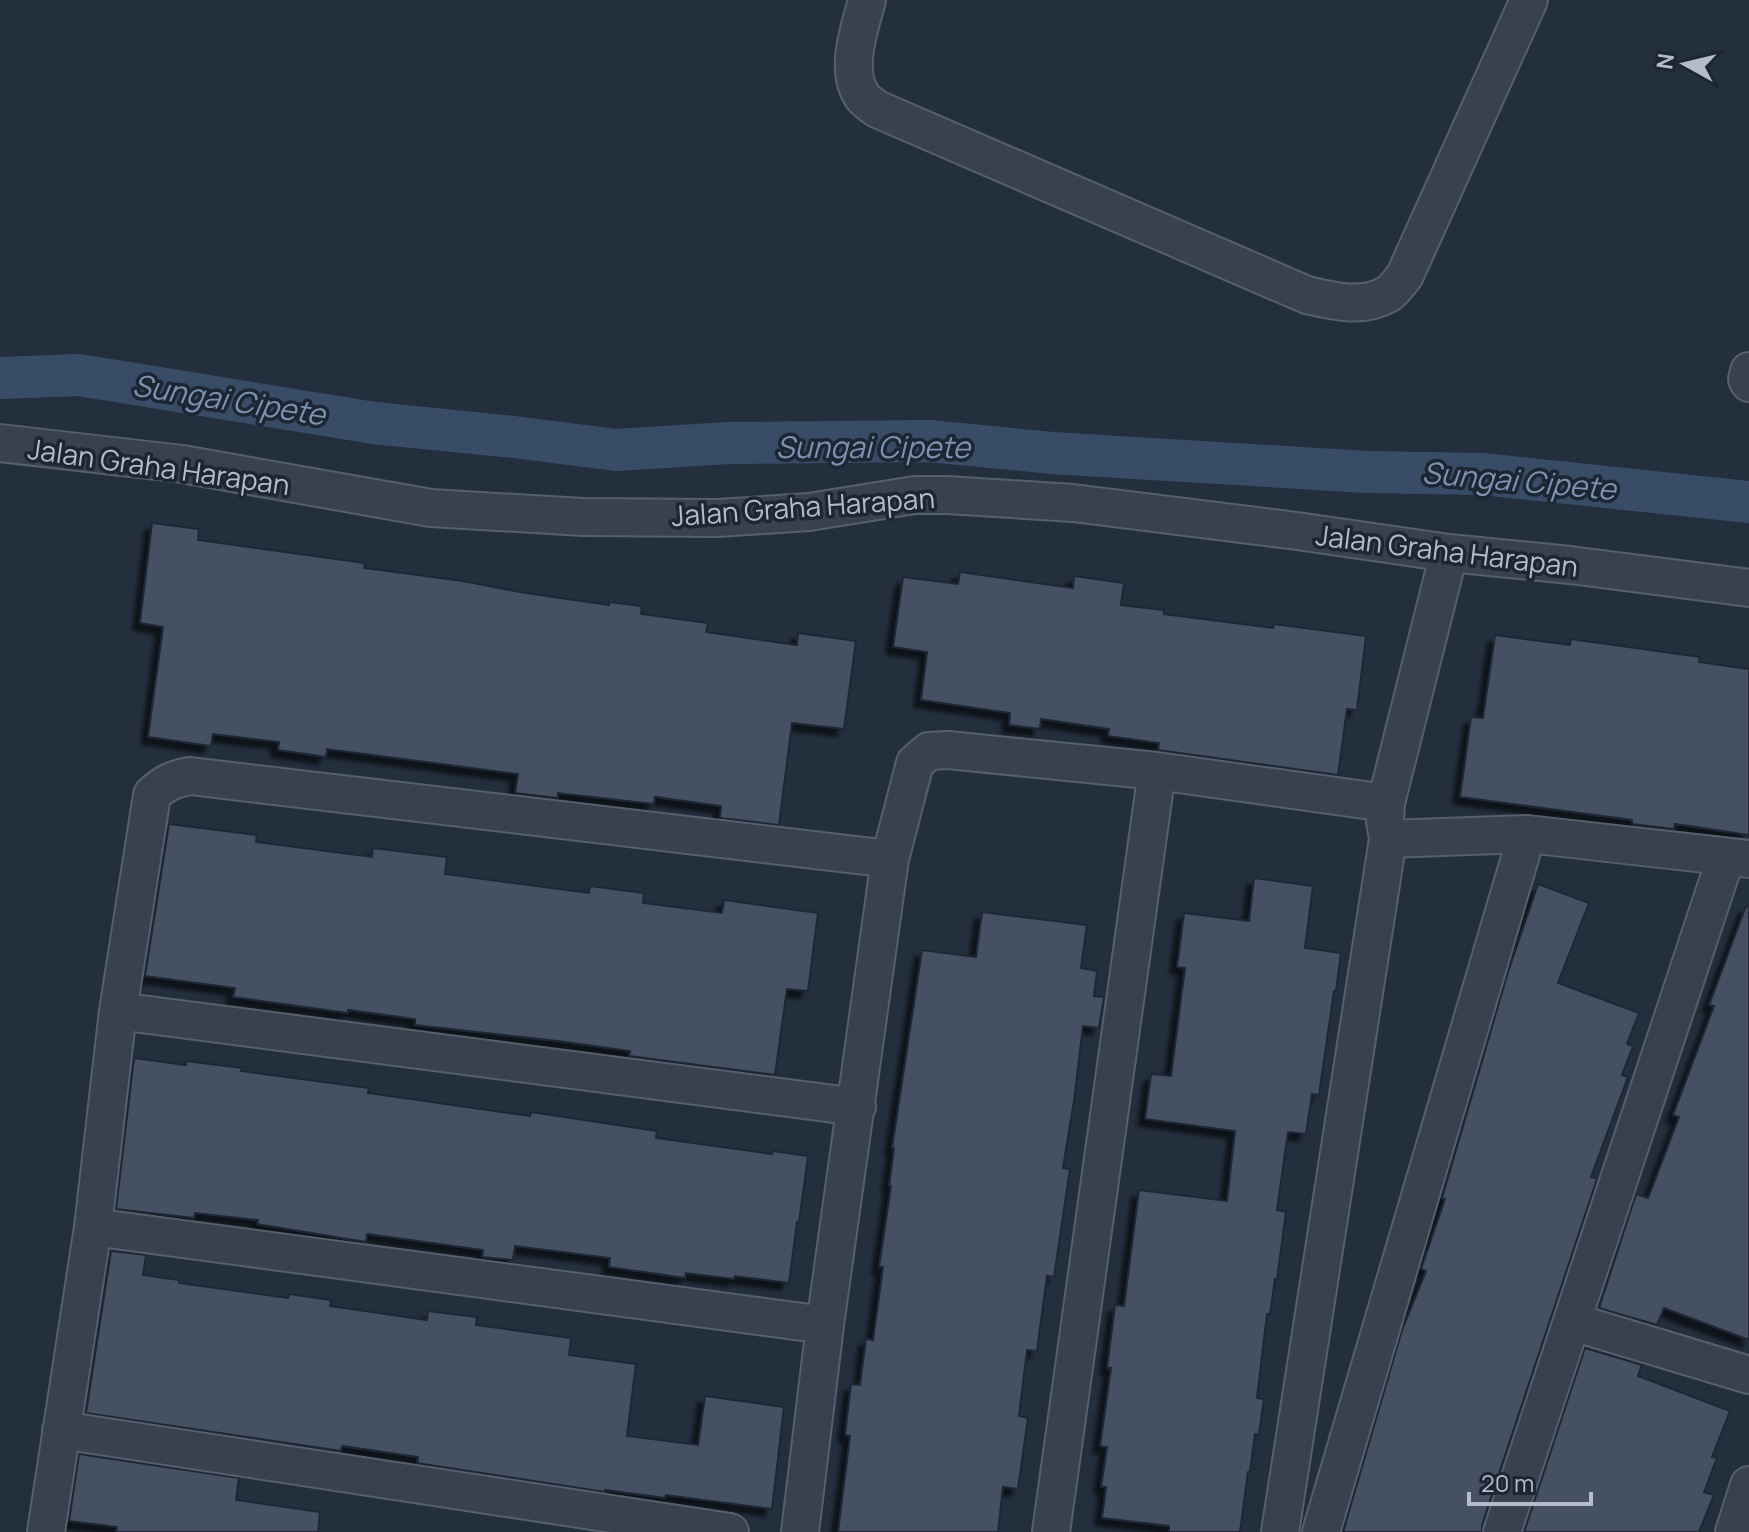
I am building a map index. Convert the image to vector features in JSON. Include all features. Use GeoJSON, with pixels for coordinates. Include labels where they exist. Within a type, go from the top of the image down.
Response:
{"type":"FeatureCollection","features":[{"type":"Feature","properties":{"kind":"street"},"geometry":{"type":"LineString","coordinates":[[867,0],[854,53],[855,75],[862,95],[877,109],[1307,295],[1341,303],[1370,301],[1390,293],[1405,275],[1529,0]]}},
{"type":"Feature","properties":{"kind":"street"},"geometry":{"type":"LineString","coordinates":[[1749,371],[1749,383]]}},
{"type":"Feature","properties":{"kind":"street","name":"Jalan Graha Harapan"},"geometry":{"type":"LineString","coordinates":[[0,443],[182,464],[416,506],[462,511],[583,517],[718,518],[809,512],[915,495],[947,495],[1073,503],[1449,553],[1749,588]]}},
{"type":"Feature","properties":{"kind":"street"},"geometry":{"type":"LineString","coordinates":[[1280,1532],[1388,839],[1386,803],[1449,553]]}},
{"type":"Feature","properties":{"kind":"street"},"geometry":{"type":"LineString","coordinates":[[800,1532],[825,1325],[890,859],[915,763],[929,751],[948,750],[1157,771],[1386,803]]}},
{"type":"Feature","properties":{"kind":"street"},"geometry":{"type":"LineString","coordinates":[[1051,1532],[1157,771]]}},
{"type":"Feature","properties":{"kind":"street"},"geometry":{"type":"LineString","coordinates":[[46,1532],[93,1227],[118,1011],[152,795],[160,786],[190,776],[890,859]]}},
{"type":"Feature","properties":{"kind":"street"},"geometry":{"type":"LineString","coordinates":[[1388,839],[1527,834],[1738,858],[1502,1532]]}},
{"type":"Feature","properties":{"kind":"street"},"geometry":{"type":"LineString","coordinates":[[1321,1532],[1527,834]]}},
{"type":"Feature","properties":{"kind":"street"},"geometry":{"type":"LineString","coordinates":[[118,1011],[857,1107]]}},
{"type":"Feature","properties":{"kind":"street"},"geometry":{"type":"LineString","coordinates":[[93,1227],[825,1325]]}},
{"type":"Feature","properties":{"kind":"street"},"geometry":{"type":"LineString","coordinates":[[1573,1322],[1749,1375]]}},
{"type":"Feature","properties":{"kind":"street"},"geometry":{"type":"LineString","coordinates":[[61,1430],[730,1532]]}},
{"type":"Feature","properties":{"kind":"street"},"geometry":{"type":"LineString","coordinates":[[1734,1532],[1749,1485]]}},
{"type":"Feature","properties":{"kind":"building"},"geometry":{"type":"Polygon","coordinates":[[[152,523],[199,529],[198,540],[365,563],[364,568],[520,592],[609,605],[609,602],[642,606],[641,614],[708,623],[706,632],[797,645],[798,633],[856,641],[844,729],[792,723],[779,825],[720,818],[721,806],[655,797],[654,804],[558,793],[558,798],[515,793],[518,774],[327,749],[326,757],[278,750],[279,742],[213,734],[211,746],[148,737],[163,627],[140,623],[152,523]]]}},
{"type":"Feature","properties":{"kind":"building"},"geometry":{"type":"Polygon","coordinates":[[[960,572],[1073,588],[1074,576],[1124,583],[1121,605],[1164,610],[1164,614],[1273,628],[1274,624],[1366,636],[1357,710],[1347,709],[1338,775],[1158,750],[1159,743],[1108,736],[1109,729],[1041,719],[1040,729],[1009,725],[1010,713],[921,700],[927,652],[893,647],[903,577],[958,584],[960,572]]]}},
{"type":"Feature","properties":{"kind":"building"},"geometry":{"type":"Polygon","coordinates":[[[1495,635],[1570,645],[1571,639],[1700,657],[1699,662],[1749,669],[1749,835],[1675,824],[1674,829],[1632,824],[1632,820],[1460,797],[1471,717],[1483,718],[1495,635]]]}},
{"type":"Feature","properties":{"kind":"building"},"geometry":{"type":"Polygon","coordinates":[[[169,824],[257,835],[256,842],[372,857],[373,848],[447,857],[445,874],[589,893],[590,886],[644,893],[643,903],[722,913],[724,900],[818,913],[808,991],[787,989],[775,1075],[629,1056],[630,1051],[558,1041],[415,1025],[415,1019],[233,997],[235,988],[145,976],[169,824]]]}},
{"type":"Feature","properties":{"kind":"building"},"geometry":{"type":"Polygon","coordinates":[[[1254,878],[1313,886],[1305,948],[1341,953],[1319,1095],[1312,1094],[1306,1134],[1288,1132],[1277,1210],[1286,1212],[1277,1280],[1270,1314],[1267,1314],[1257,1398],[1264,1399],[1259,1435],[1255,1434],[1248,1472],[1240,1532],[1169,1532],[1169,1526],[1102,1518],[1106,1487],[1101,1487],[1107,1447],[1100,1446],[1111,1368],[1107,1368],[1115,1305],[1124,1306],[1139,1190],[1227,1201],[1235,1131],[1145,1119],[1151,1074],[1171,1076],[1185,968],[1177,967],[1184,913],[1249,921],[1254,878]]]}},
{"type":"Feature","properties":{"kind":"building"},"geometry":{"type":"Polygon","coordinates":[[[1538,884],[1589,903],[1558,983],[1639,1013],[1627,1044],[1633,1046],[1622,1075],[1628,1077],[1591,1177],[1597,1179],[1482,1532],[1343,1532],[1402,1330],[1426,1271],[1421,1269],[1445,1199],[1442,1198],[1508,972],[1538,884]]]}},
{"type":"Feature","properties":{"kind":"building"},"geometry":{"type":"Polygon","coordinates":[[[1746,906],[1749,907],[1749,1340],[1664,1308],[1657,1325],[1599,1308],[1636,1194],[1648,1198],[1679,1117],[1673,1115],[1714,1006],[1709,1005],[1746,906]]]}},
{"type":"Feature","properties":{"kind":"building"},"geometry":{"type":"Polygon","coordinates":[[[982,912],[1087,925],[1081,968],[1097,971],[1094,996],[1104,997],[1099,1028],[1083,1026],[1063,1168],[1070,1169],[1054,1277],[1047,1276],[1037,1351],[1027,1350],[1019,1416],[1028,1418],[1018,1489],[1003,1487],[998,1532],[838,1532],[850,1436],[845,1435],[851,1384],[860,1385],[866,1339],[873,1340],[883,1267],[879,1267],[891,1186],[892,1148],[922,950],[976,957],[982,912]]]}},
{"type":"Feature","properties":{"kind":"building"},"geometry":{"type":"Polygon","coordinates":[[[134,1058],[242,1068],[241,1071],[369,1088],[368,1093],[530,1116],[531,1112],[657,1131],[656,1138],[808,1156],[789,1283],[686,1273],[685,1278],[609,1267],[610,1258],[515,1246],[513,1260],[482,1257],[483,1250],[367,1234],[366,1242],[257,1224],[258,1220],[195,1213],[194,1218],[116,1209],[134,1058]]]}},
{"type":"Feature","properties":{"kind":"building"},"geometry":{"type":"Polygon","coordinates":[[[111,1251],[146,1255],[143,1275],[179,1280],[179,1283],[288,1298],[289,1294],[331,1300],[330,1306],[427,1320],[428,1311],[477,1317],[476,1325],[571,1338],[569,1355],[636,1364],[627,1436],[698,1445],[705,1396],[784,1407],[772,1509],[666,1495],[665,1498],[605,1492],[417,1463],[418,1457],[342,1446],[341,1451],[86,1413],[111,1251]]]}},
{"type":"Feature","properties":{"kind":"building"},"geometry":{"type":"Polygon","coordinates":[[[1585,1348],[1642,1365],[1638,1376],[1730,1411],[1712,1457],[1717,1458],[1704,1492],[1714,1495],[1699,1532],[1524,1532],[1585,1348]]]}},
{"type":"Feature","properties":{"kind":"building"},"geometry":{"type":"Polygon","coordinates":[[[79,1454],[239,1478],[236,1500],[320,1512],[318,1532],[116,1532],[117,1527],[69,1521],[79,1454]]]}},
{"type":"Feature","properties":{"kind":"waterway","name":"Sungai Cipete"},"geometry":{"type":"LineString","coordinates":[[0,378],[79,375],[374,423],[616,450],[729,443],[929,441],[1052,453],[1367,472],[1482,474],[1749,502]]}}]}
